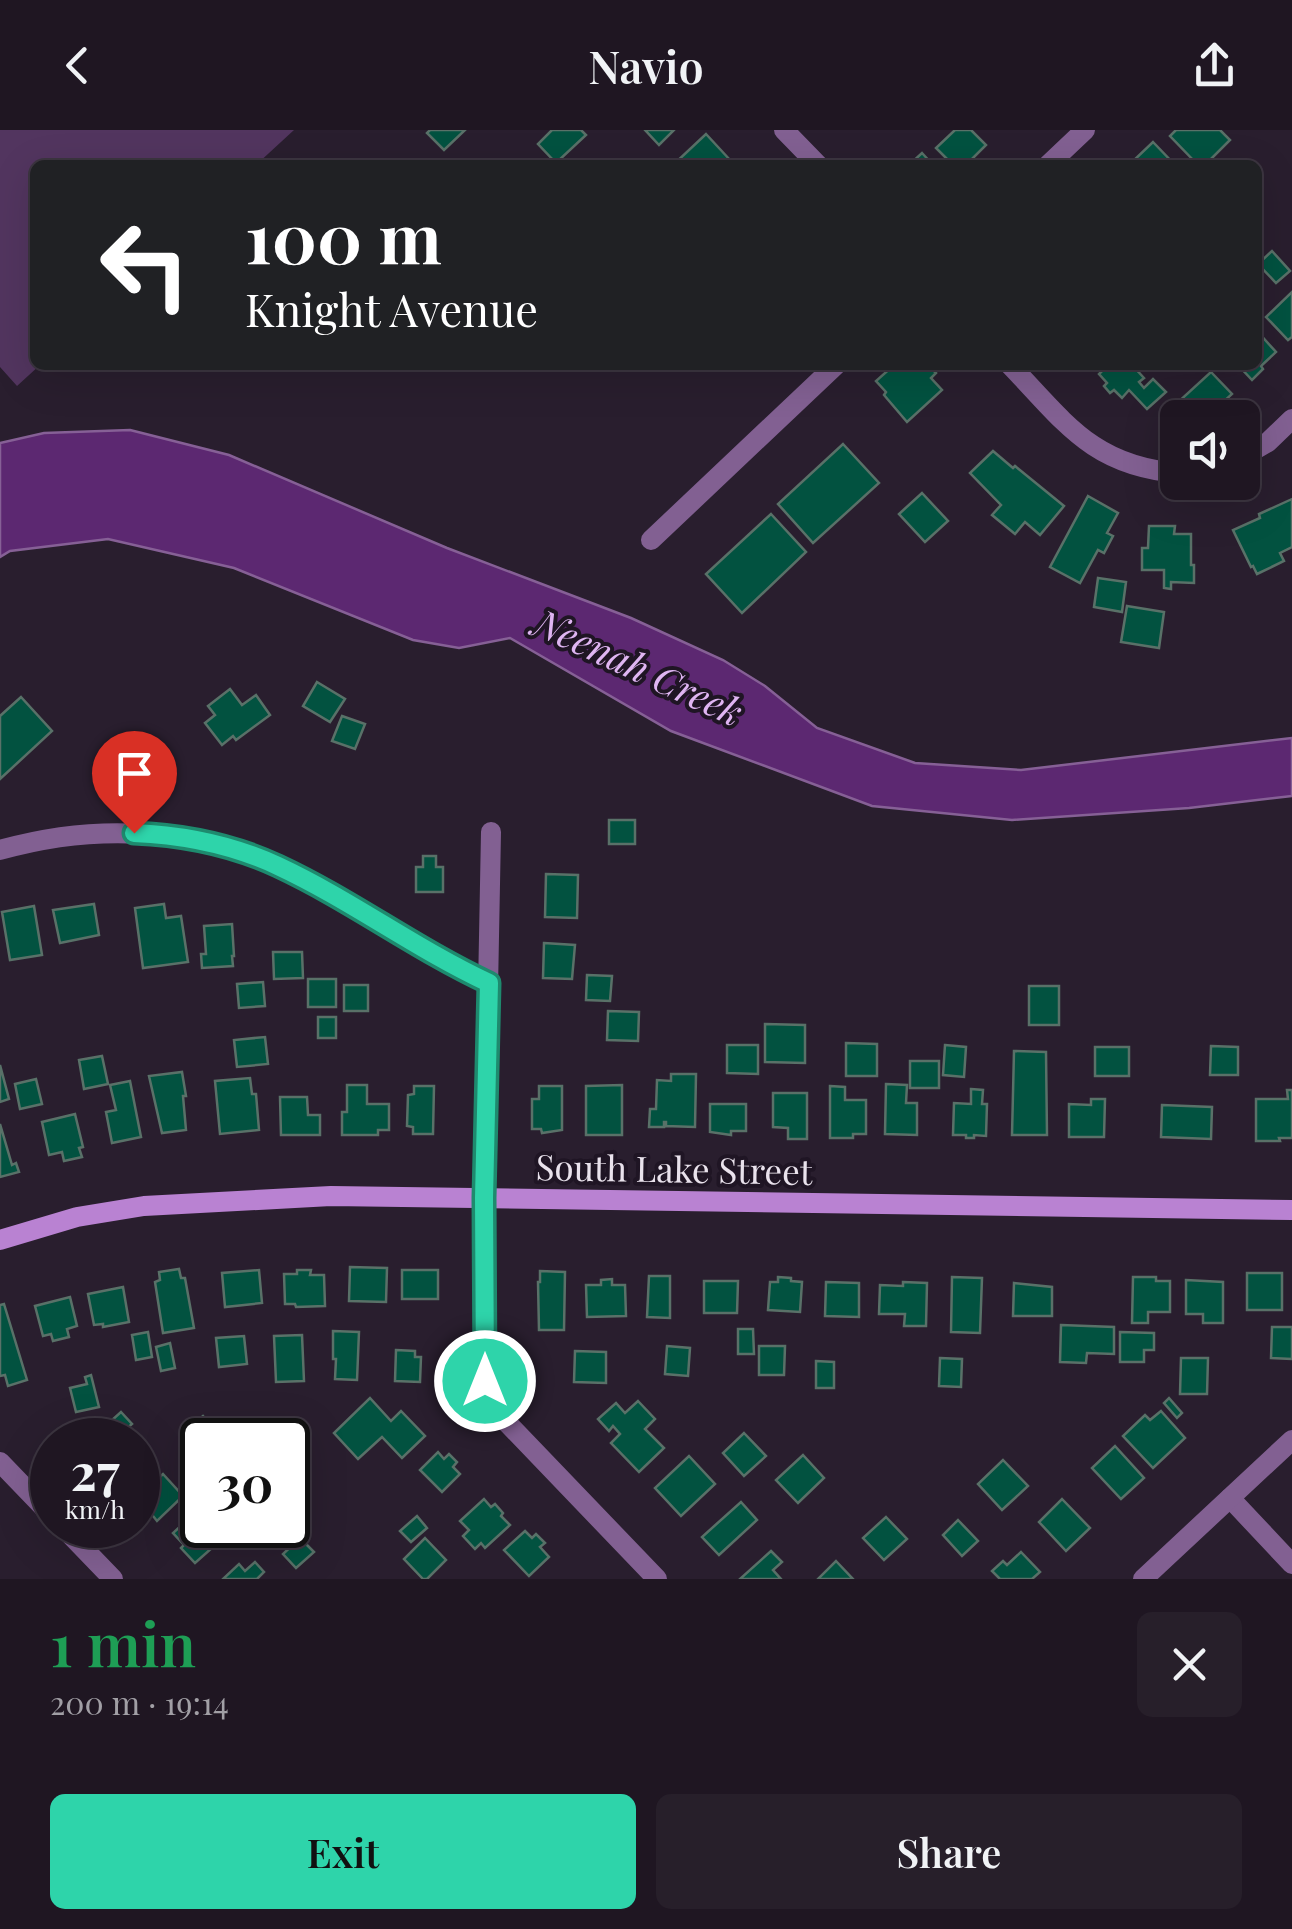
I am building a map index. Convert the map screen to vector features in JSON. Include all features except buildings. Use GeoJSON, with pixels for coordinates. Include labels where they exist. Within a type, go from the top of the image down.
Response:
{"type":"FeatureCollection","features":[{"type":"Feature","properties":{"kind":"street"},"geometry":{"type":"LineString","coordinates":[[784,130],[813,160]]}},
{"type":"Feature","properties":{"kind":"street"},"geometry":{"type":"LineString","coordinates":[[1053,160],[1085,130]]}},
{"type":"Feature","properties":{"kind":"street"},"geometry":{"type":"LineString","coordinates":[[651,540],[831,370]]}},
{"type":"Feature","properties":{"kind":"street"},"geometry":{"type":"LineString","coordinates":[[1015,370],[1092,447],[1120,462],[1160,471]]}},
{"type":"Feature","properties":{"kind":"street"},"geometry":{"type":"LineString","coordinates":[[1260,447],[1292,418]]}},
{"type":"Feature","properties":{"kind":"street"},"geometry":{"type":"LineString","coordinates":[[0,850],[72,834],[114,832],[196,840],[236,850],[312,883],[449,965],[489,983]]}},
{"type":"Feature","properties":{"kind":"street"},"geometry":{"type":"LineString","coordinates":[[491,832],[484,1198],[486,1394],[494,1409],[657,1579]]}},
{"type":"Feature","properties":{"kind":"street","name":"South Lake Street"},"geometry":{"type":"LineString","coordinates":[[0,1240],[77,1217],[144,1206],[331,1196],[1292,1210]]}},
{"type":"Feature","properties":{"kind":"street"},"geometry":{"type":"LineString","coordinates":[[1143,1579],[1292,1440]]}},
{"type":"Feature","properties":{"kind":"street"},"geometry":{"type":"LineString","coordinates":[[0,1462],[30,1493]]}},
{"type":"Feature","properties":{"kind":"street"},"geometry":{"type":"LineString","coordinates":[[1230,1498],[1292,1564]]}},
{"type":"Feature","properties":{"kind":"street"},"geometry":{"type":"LineString","coordinates":[[83,1548],[112,1579]]}},
{"type":"Feature","properties":{"kind":"shaded area"},"geometry":{"type":"Polygon","coordinates":[[[0,130],[294,130],[261,160],[30,160],[30,370],[35,370],[17,386],[0,367],[0,130]]]}},
{"type":"Feature","properties":{"kind":"water","name":"Neenah Creek"},"geometry":{"type":"Polygon","coordinates":[[[130,430],[229,455],[447,548],[631,618],[723,660],[765,686],[817,728],[915,763],[1021,770],[1292,738],[1292,796],[1189,808],[1012,820],[872,806],[671,731],[510,638],[459,648],[413,640],[234,568],[108,539],[10,551],[0,557],[0,443],[44,433],[130,430]]]}},
{"type":"Feature","properties":{"kind":"route"},"geometry":{"type":"LineString","coordinates":[[134,833],[196,840],[274,864],[449,965],[489,983],[485,1381]]}}]}
